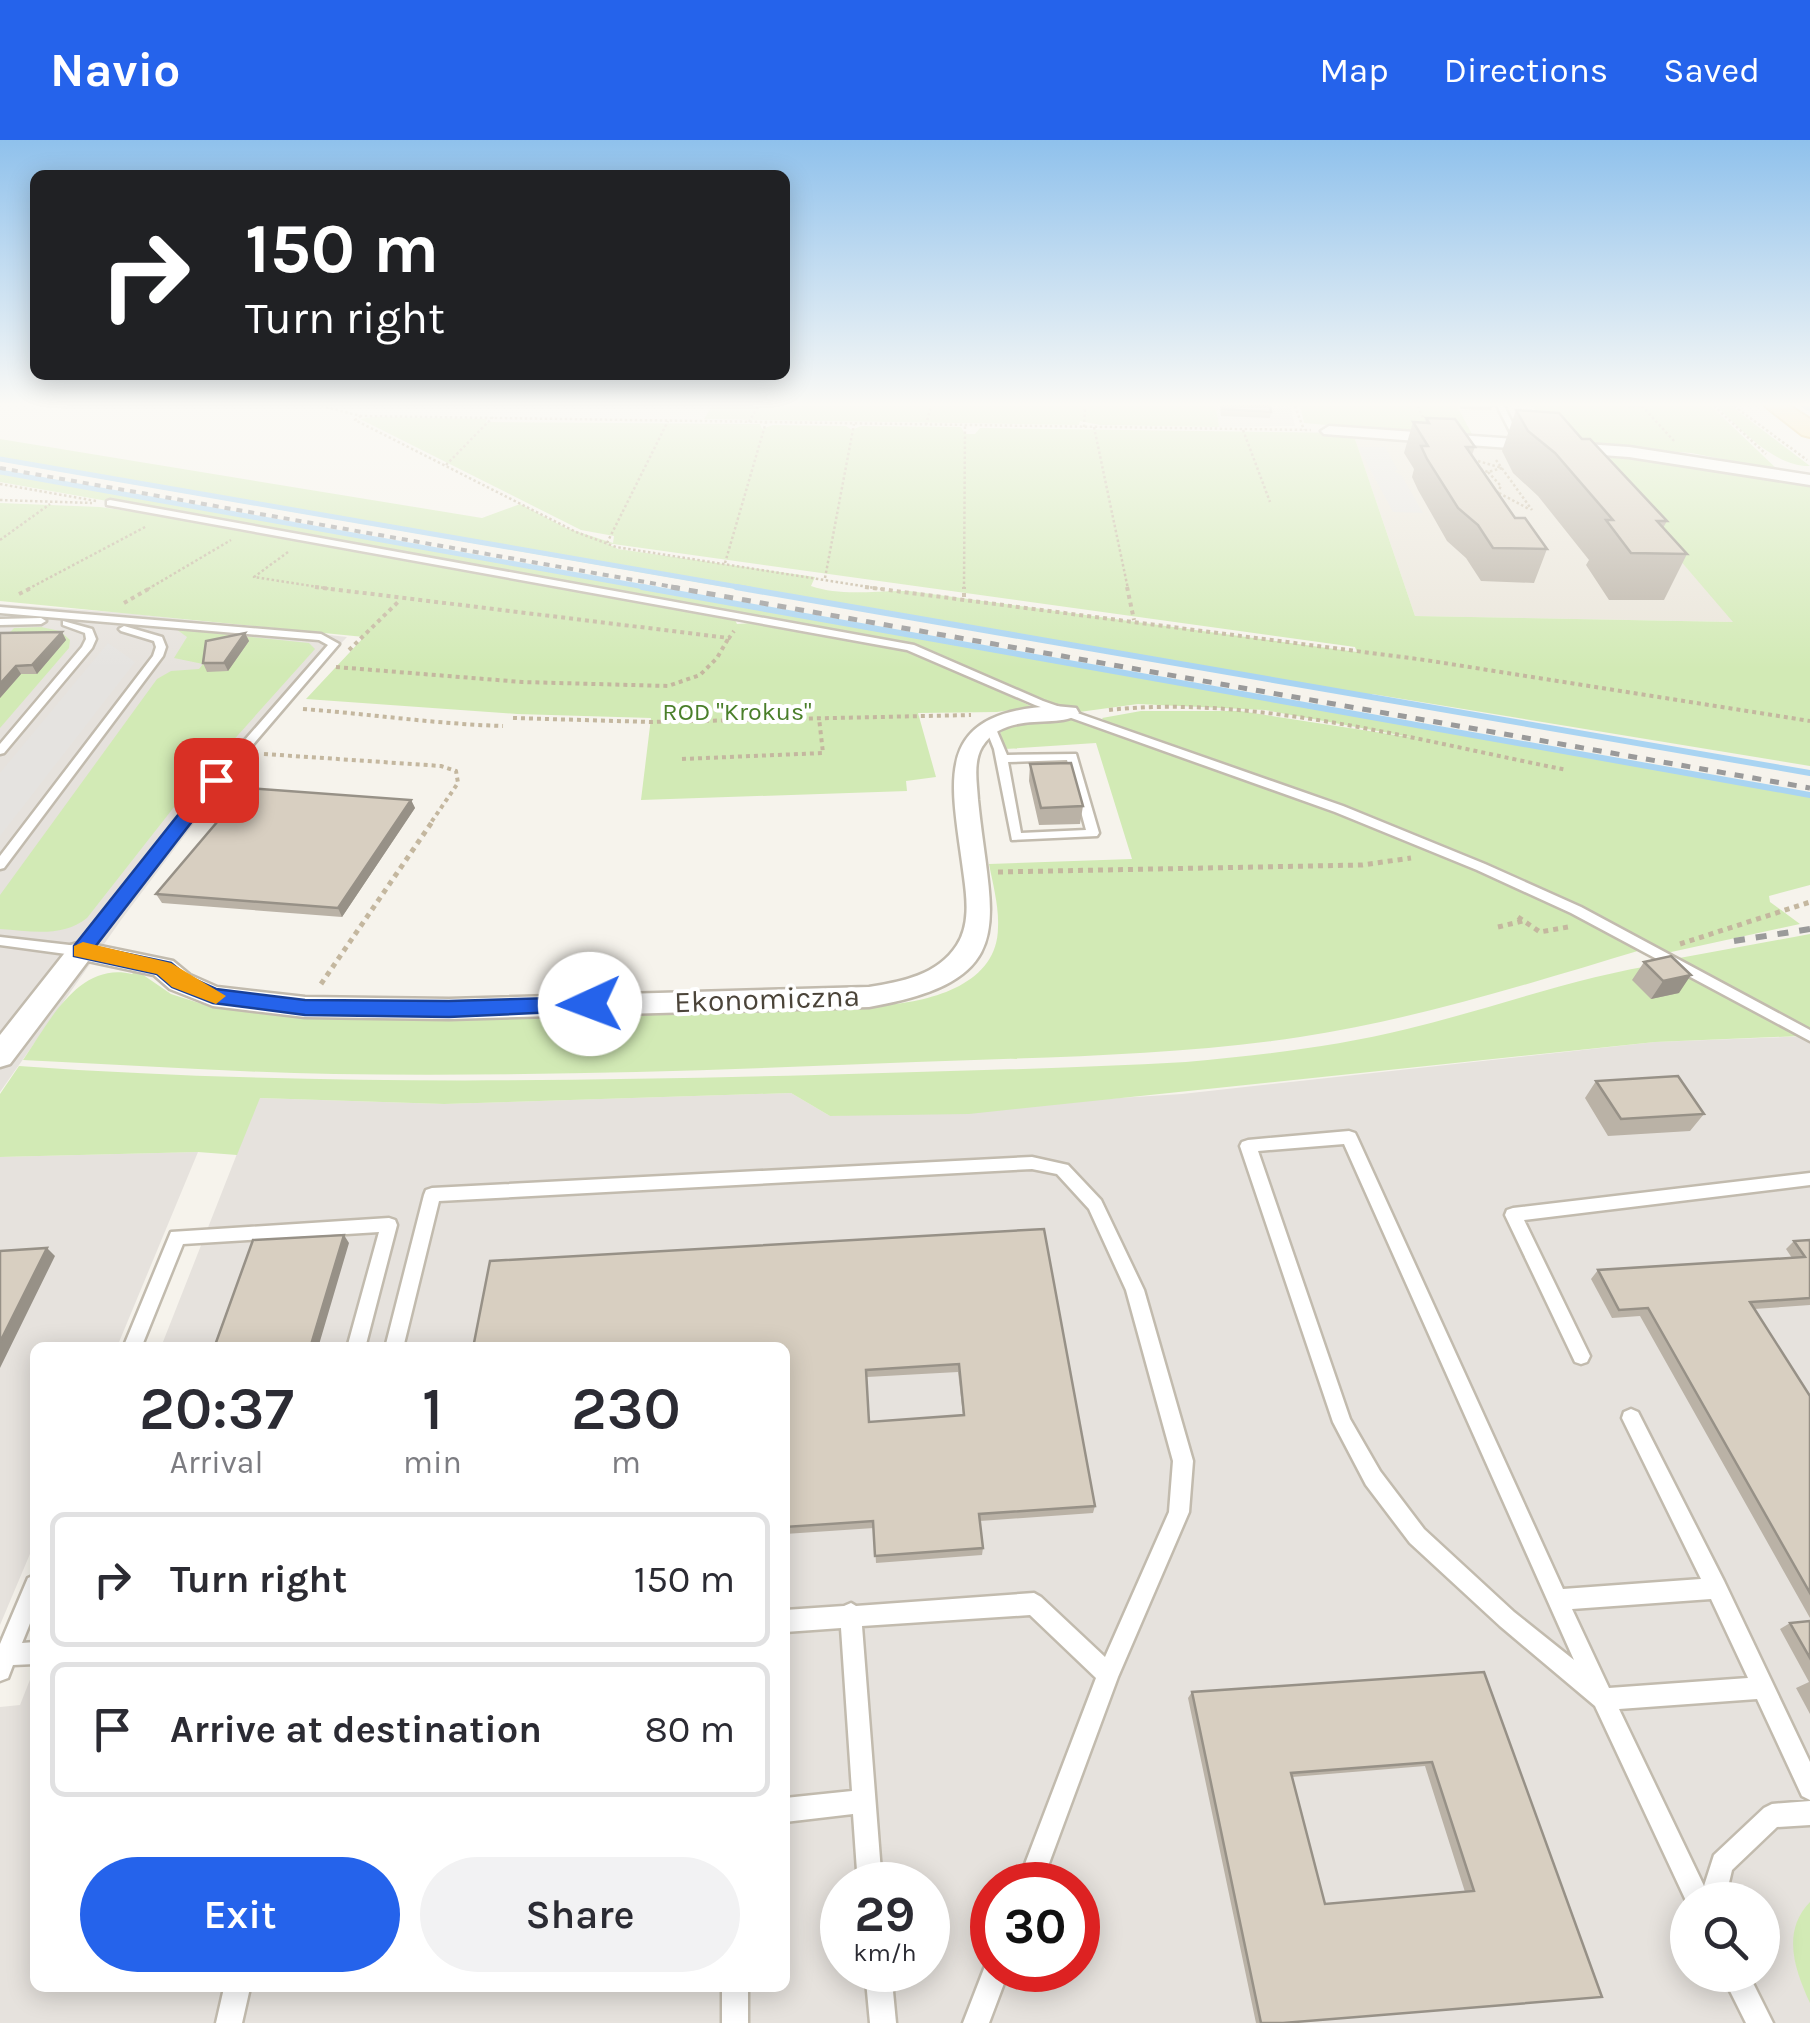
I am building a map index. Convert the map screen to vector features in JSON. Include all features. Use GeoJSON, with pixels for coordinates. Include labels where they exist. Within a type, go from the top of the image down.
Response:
{"type":"FeatureCollection","features":[{"type":"Feature","properties":{"kind":"street"},"geometry":{"type":"LineString","coordinates":[[982,722],[1072,714]]}},
{"type":"Feature","properties":{"kind":"street","name":"Ekonomiczna"},"geometry":{"type":"LineString","coordinates":[[81,951],[163,968],[180,982],[213,996],[305,1007],[449,1009],[868,997],[905,991],[952,968],[974,941],[980,902],[968,755],[982,722]]}},
{"type":"Feature","properties":{"kind":"street"},"geometry":{"type":"LineString","coordinates":[[0,1056],[81,951]]}},
{"type":"Feature","properties":{"kind":"lane"},"geometry":{"type":"LineString","coordinates":[[110,503],[910,647],[1072,714],[1357,815],[1439,849],[1600,923],[1810,1036]]}},
{"type":"Feature","properties":{"kind":"lane"},"geometry":{"type":"LineString","coordinates":[[0,941],[81,951],[238,752],[331,652],[334,644],[331,639],[2,606]]}},
{"type":"Feature","properties":{"kind":"lane"},"geometry":{"type":"LineString","coordinates":[[0,622],[66,623],[148,633],[161,646],[0,865]]}},
{"type":"Feature","properties":{"kind":"lane"},"geometry":{"type":"LineString","coordinates":[[0,751],[92,639],[89,631],[66,623]]}},
{"type":"Feature","properties":{"kind":"lane"},"geometry":{"type":"LineString","coordinates":[[982,722],[1002,759],[1016,837],[1092,833],[1072,756],[1002,759]]}},
{"type":"Feature","properties":{"kind":"lane"},"geometry":{"type":"LineString","coordinates":[[1689,1882],[1603,1699],[1557,1600],[1349,1138],[1248,1146],[1342,1422],[1373,1478],[1418,1536],[1506,1619],[1603,1699],[1764,1688]]}},
{"type":"Feature","properties":{"kind":"lane"},"geometry":{"type":"LineString","coordinates":[[396,1342],[432,1196],[1032,1163],[1062,1169],[1095,1205],[1136,1290],[1183,1462],[1179,1512],[1108,1675],[1037,1862]]}},
{"type":"Feature","properties":{"kind":"lane"},"geometry":{"type":"LineString","coordinates":[[1582,1356],[1514,1215],[1810,1180]]}},
{"type":"Feature","properties":{"kind":"lane"},"geometry":{"type":"LineString","coordinates":[[134,1342],[177,1237],[389,1224],[358,1342]]}},
{"type":"Feature","properties":{"kind":"lane"},"geometry":{"type":"LineString","coordinates":[[1631,1418],[1717,1588],[1810,1788]]}},
{"type":"Feature","properties":{"kind":"lane"},"geometry":{"type":"LineString","coordinates":[[1557,1600],[1717,1588]]}},
{"type":"Feature","properties":{"kind":"lane"},"geometry":{"type":"LineString","coordinates":[[2,1660],[30,1596]]}},
{"type":"Feature","properties":{"kind":"lane"},"geometry":{"type":"LineString","coordinates":[[790,1620],[1034,1604],[1108,1675]]}},
{"type":"Feature","properties":{"kind":"lane"},"geometry":{"type":"LineString","coordinates":[[852,1614],[868,1862]]}},
{"type":"Feature","properties":{"kind":"lane"},"geometry":{"type":"LineString","coordinates":[[2,1660],[30,1654]]}},
{"type":"Feature","properties":{"kind":"lane"},"geometry":{"type":"LineString","coordinates":[[790,1809],[861,1802]]}},
{"type":"Feature","properties":{"kind":"lane"},"geometry":{"type":"LineString","coordinates":[[1717,1882],[1722,1863],[1772,1816],[1810,1813]]}},
{"type":"Feature","properties":{"kind":"lane"},"geometry":{"type":"LineString","coordinates":[[229,2023],[236,1992]]}},
{"type":"Feature","properties":{"kind":"lane"},"geometry":{"type":"LineString","coordinates":[[735,1992],[736,2023]]}},
{"type":"Feature","properties":{"kind":"lane"},"geometry":{"type":"LineString","coordinates":[[880,1992],[884,2023]]}},
{"type":"Feature","properties":{"kind":"lane"},"geometry":{"type":"LineString","coordinates":[[976,2023],[988,1992]]}},
{"type":"Feature","properties":{"kind":"lane"},"geometry":{"type":"LineString","coordinates":[[1743,1992],[1760,2023]]}},
{"type":"Feature","properties":{"kind":"path"},"geometry":{"type":"LineString","coordinates":[[57,494],[110,503]]}},
{"type":"Feature","properties":{"kind":"path"},"geometry":{"type":"LineString","coordinates":[[501,494],[606,543],[825,579],[1425,660],[1810,721]]}},
{"type":"Feature","properties":{"kind":"path"},"geometry":{"type":"LineString","coordinates":[[606,543],[631,494]]}},
{"type":"Feature","properties":{"kind":"path"},"geometry":{"type":"LineString","coordinates":[[725,563],[745,494]]}},
{"type":"Feature","properties":{"kind":"path"},"geometry":{"type":"LineString","coordinates":[[825,579],[841,494]]}},
{"type":"Feature","properties":{"kind":"path"},"geometry":{"type":"LineString","coordinates":[[964,597],[965,494]]}},
{"type":"Feature","properties":{"kind":"path"},"geometry":{"type":"LineString","coordinates":[[1108,494],[1134,620]]}},
{"type":"Feature","properties":{"kind":"path"},"geometry":{"type":"LineString","coordinates":[[1267,494],[1270,502]]}},
{"type":"Feature","properties":{"kind":"path"},"geometry":{"type":"LineString","coordinates":[[1503,494],[1532,510],[1520,494]]}},
{"type":"Feature","properties":{"kind":"path"},"geometry":{"type":"LineString","coordinates":[[1505,496],[1512,494]]}},
{"type":"Feature","properties":{"kind":"path"},"geometry":{"type":"LineString","coordinates":[[0,500],[110,503]]}},
{"type":"Feature","properties":{"kind":"path"},"geometry":{"type":"LineString","coordinates":[[0,540],[53,502]]}},
{"type":"Feature","properties":{"kind":"path"},"geometry":{"type":"LineString","coordinates":[[2,606],[171,513]]}},
{"type":"Feature","properties":{"kind":"path"},"geometry":{"type":"LineString","coordinates":[[113,610],[252,528]]}},
{"type":"Feature","properties":{"kind":"path"},"geometry":{"type":"LineString","coordinates":[[306,539],[254,577],[400,600],[728,638]]}},
{"type":"Feature","properties":{"kind":"path"},"geometry":{"type":"LineString","coordinates":[[400,600],[332,666],[599,686],[686,683],[724,652],[728,638],[746,618]]}},
{"type":"Feature","properties":{"kind":"path"},"geometry":{"type":"LineString","coordinates":[[1072,714],[1136,706],[1264,712],[1567,770]]}},
{"type":"Feature","properties":{"kind":"path"},"geometry":{"type":"LineString","coordinates":[[280,707],[382,714],[428,724],[504,726]]}},
{"type":"Feature","properties":{"kind":"path"},"geometry":{"type":"LineString","coordinates":[[514,718],[982,722]]}},
{"type":"Feature","properties":{"kind":"path"},"geometry":{"type":"LineString","coordinates":[[682,759],[823,753],[819,718]]}},
{"type":"Feature","properties":{"kind":"path"},"geometry":{"type":"LineString","coordinates":[[238,752],[440,766],[456,771],[458,783],[305,1007]]}},
{"type":"Feature","properties":{"kind":"path"},"geometry":{"type":"LineString","coordinates":[[975,870],[1012,873],[1168,866],[1362,865],[1406,860],[1439,849]]}},
{"type":"Feature","properties":{"kind":"path"},"geometry":{"type":"LineString","coordinates":[[1704,936],[1810,902]]}},
{"type":"Feature","properties":{"kind":"path"},"geometry":{"type":"LineString","coordinates":[[1498,927],[1521,919],[1533,932],[1543,935],[1566,927],[1600,923]]}},
{"type":"Feature","properties":{"kind":"shaded area"},"geometry":{"type":"Polygon","coordinates":[[[1374,494],[1623,494],[1735,622],[1415,616],[1374,494]]]}},
{"type":"Feature","properties":{"kind":"shaded area"},"geometry":{"type":"Polygon","coordinates":[[[1383,494],[1412,494],[1423,513],[1393,512],[1383,494]]]}},
{"type":"Feature","properties":{"kind":"shaded area"},"geometry":{"type":"Polygon","coordinates":[[[0,604],[127,613],[347,637],[286,701],[121,920],[0,1092],[0,604]]]}},
{"type":"Feature","properties":{"kind":"shaded area"},"geometry":{"type":"Polygon","coordinates":[[[108,643],[135,662],[0,836],[0,773],[108,643]]]}},
{"type":"Feature","properties":{"kind":"shaded area"},"geometry":{"type":"Polygon","coordinates":[[[1810,1036],[1810,2023],[0,2023],[0,1707],[20,1705],[30,1680],[30,1992],[790,1992],[790,1342],[163,1342],[259,1098],[444,1104],[791,1093],[830,1116],[1182,1094],[1655,1042],[1810,1036]]]}},
{"type":"Feature","properties":{"kind":"shaded area"},"geometry":{"type":"Polygon","coordinates":[[[198,1152],[119,1342],[30,1342],[30,1554],[0,1625],[0,1157],[198,1152]]]}},
{"type":"Feature","properties":{"kind":"green space"},"geometry":{"type":"Polygon","coordinates":[[[67,494],[129,494],[1810,793],[1810,885],[1769,896],[1770,902],[1800,924],[1662,954],[1525,883],[1386,824],[1107,724],[1102,718],[1141,711],[1240,711],[1421,739],[1265,710],[1138,704],[1079,712],[1019,691],[909,643],[67,494]]]}},
{"type":"Feature","properties":{"kind":"green space"},"geometry":{"type":"Polygon","coordinates":[[[189,494],[335,494],[482,518],[520,504],[566,528],[613,543],[614,536],[581,530],[509,494],[1374,494],[1415,616],[1733,622],[1623,494],[1810,494],[1810,766],[1372,694],[1371,699],[189,494]],[[606,543],[618,549],[815,577],[811,586],[835,591],[909,591],[1357,652],[1355,647],[606,543]]]}},
{"type":"Feature","properties":{"kind":"green space","name":"ROD \"Krokus\""},"geometry":{"type":"Polygon","coordinates":[[[0,503],[100,507],[166,516],[735,620],[737,624],[753,623],[906,649],[1033,707],[997,712],[918,713],[936,777],[906,781],[907,791],[641,800],[651,718],[517,714],[306,699],[364,637],[0,601],[0,503]]]}},
{"type":"Feature","properties":{"kind":"green space"},"geometry":{"type":"Polygon","coordinates":[[[14,628],[60,631],[70,640],[69,648],[0,728],[0,643],[14,628]]]}},
{"type":"Feature","properties":{"kind":"green space"},"geometry":{"type":"Polygon","coordinates":[[[176,629],[309,643],[315,649],[178,802],[87,918],[56,931],[0,929],[0,895],[157,679],[171,671],[199,669],[203,664],[174,658],[187,637],[176,629]]]}},
{"type":"Feature","properties":{"kind":"green space"},"geometry":{"type":"Polygon","coordinates":[[[1053,715],[1076,719],[1350,816],[1545,898],[1641,950],[1387,1021],[1300,1037],[1157,1052],[480,1075],[295,1073],[23,1060],[54,1014],[80,986],[113,972],[132,974],[136,970],[171,994],[202,1004],[436,1017],[886,1005],[942,994],[975,976],[995,947],[998,911],[989,864],[1132,859],[1096,743],[1005,749],[999,728],[1053,715]]]}},
{"type":"Feature","properties":{"kind":"green space"},"geometry":{"type":"Polygon","coordinates":[[[1810,934],[1810,1032],[1674,959],[1810,934]]]}},
{"type":"Feature","properties":{"kind":"green space"},"geometry":{"type":"Polygon","coordinates":[[[1667,963],[1801,1036],[1655,1042],[969,1114],[830,1116],[791,1093],[444,1104],[260,1098],[237,1155],[198,1152],[0,1157],[0,1094],[19,1066],[317,1079],[516,1080],[815,1075],[1186,1062],[1297,1050],[1380,1035],[1601,976],[1667,963]]]}},
{"type":"Feature","properties":{"kind":"green space"},"geometry":{"type":"Polygon","coordinates":[[[1810,1902],[1810,2003],[1796,1964],[1793,1938],[1801,1914],[1810,1902]]]}},
{"type":"Feature","properties":{"kind":"building"},"geometry":{"type":"Polygon","coordinates":[[[1449,494],[1498,494],[1515,518],[1525,518],[1547,549],[1493,548],[1478,525],[1458,508],[1449,494]]]}},
{"type":"Feature","properties":{"kind":"building"},"geometry":{"type":"Polygon","coordinates":[[[1590,494],[1642,494],[1667,521],[1657,521],[1687,554],[1631,553],[1606,520],[1613,520],[1590,494]]]}},
{"type":"Feature","properties":{"kind":"building"},"geometry":{"type":"Polygon","coordinates":[[[62,632],[32,665],[16,666],[0,684],[0,633],[62,632]]]}},
{"type":"Feature","properties":{"kind":"building"},"geometry":{"type":"Polygon","coordinates":[[[245,633],[224,663],[203,663],[206,641],[245,633]]]}},
{"type":"Feature","properties":{"kind":"building"},"geometry":{"type":"Polygon","coordinates":[[[1071,763],[1083,806],[1041,808],[1030,764],[1071,763]]]}},
{"type":"Feature","properties":{"kind":"building"},"geometry":{"type":"Polygon","coordinates":[[[246,788],[411,800],[338,908],[156,894],[246,788]]]}},
{"type":"Feature","properties":{"kind":"building"},"geometry":{"type":"Polygon","coordinates":[[[1671,956],[1691,975],[1663,981],[1644,962],[1671,956]]]}},
{"type":"Feature","properties":{"kind":"building"},"geometry":{"type":"Polygon","coordinates":[[[1678,1076],[1704,1114],[1621,1119],[1596,1081],[1678,1076]]]}},
{"type":"Feature","properties":{"kind":"building"},"geometry":{"type":"Polygon","coordinates":[[[1044,1229],[1095,1506],[979,1514],[983,1548],[875,1556],[873,1521],[790,1527],[790,1342],[474,1342],[490,1261],[1044,1229]],[[959,1364],[866,1370],[869,1422],[964,1415],[959,1364]]]}},
{"type":"Feature","properties":{"kind":"building"},"geometry":{"type":"Polygon","coordinates":[[[344,1235],[312,1342],[216,1342],[253,1240],[344,1235]]]}},
{"type":"Feature","properties":{"kind":"building"},"geometry":{"type":"Polygon","coordinates":[[[1810,1240],[1810,1298],[1750,1302],[1810,1396],[1810,1593],[1648,1308],[1619,1310],[1598,1270],[1805,1257],[1794,1241],[1810,1240]]]}},
{"type":"Feature","properties":{"kind":"building"},"geometry":{"type":"Polygon","coordinates":[[[47,1248],[0,1342],[0,1251],[47,1248]]]}},
{"type":"Feature","properties":{"kind":"building"},"geometry":{"type":"Polygon","coordinates":[[[1810,1621],[1810,1658],[1790,1623],[1810,1621]]]}},
{"type":"Feature","properties":{"kind":"building"},"geometry":{"type":"Polygon","coordinates":[[[1484,1672],[1602,1997],[1261,2023],[1192,1692],[1484,1672]],[[1432,1762],[1291,1773],[1325,1904],[1474,1891],[1432,1762]]]}},
{"type":"Feature","properties":{"kind":"waterway"},"geometry":{"type":"LineString","coordinates":[[123,494],[656,589]]}},
{"type":"Feature","properties":{"kind":"waterway"},"geometry":{"type":"LineString","coordinates":[[201,494],[750,589]]}},
{"type":"Feature","properties":{"kind":"waterway"},"geometry":{"type":"LineString","coordinates":[[642,587],[1810,795]]}},
{"type":"Feature","properties":{"kind":"waterway"},"geometry":{"type":"LineString","coordinates":[[736,587],[1810,773]]}},
{"type":"Feature","properties":{"kind":"railway"},"geometry":{"type":"LineString","coordinates":[[146,494],[685,589]]}},
{"type":"Feature","properties":{"kind":"railway"},"geometry":{"type":"LineString","coordinates":[[671,587],[1810,788]]}},
{"type":"Feature","properties":{"kind":"railway"},"geometry":{"type":"LineString","coordinates":[[1734,941],[1810,929]]}},
{"type":"Feature","properties":{"kind":"slow traffic"},"geometry":{"type":"LineString","coordinates":[[83,948],[81,951],[163,968],[180,982],[216,996]]}},
{"type":"Feature","properties":{"kind":"route"},"geometry":{"type":"LineString","coordinates":[[216,780],[81,951],[163,968],[180,982],[213,996],[305,1007],[449,1009],[590,1004]]}}]}
